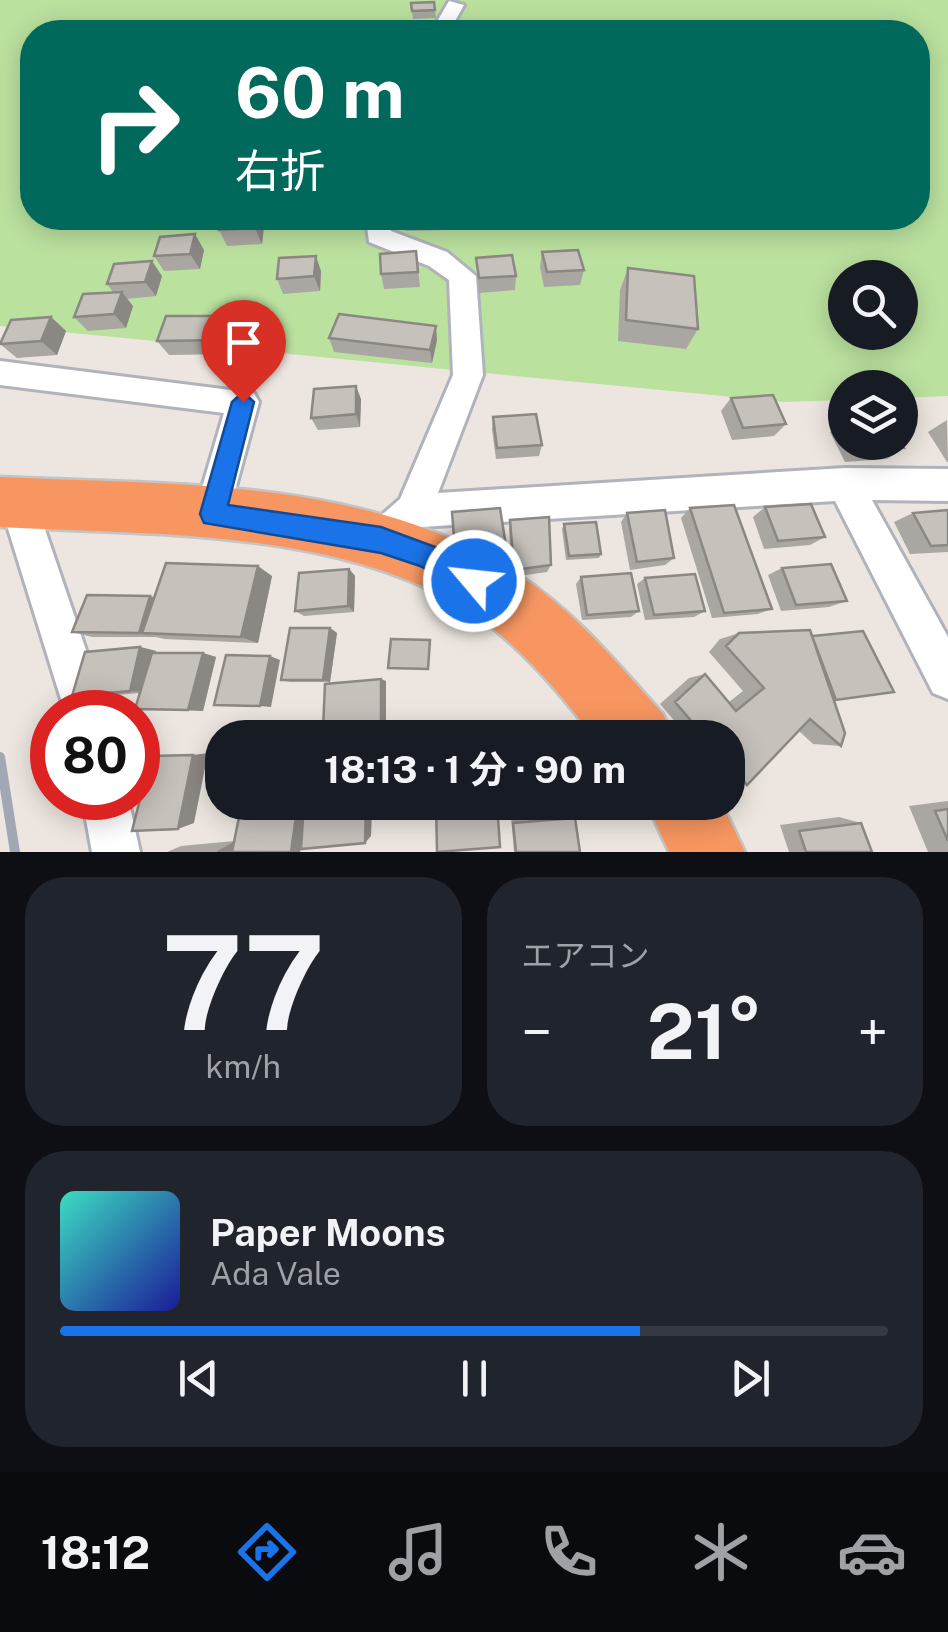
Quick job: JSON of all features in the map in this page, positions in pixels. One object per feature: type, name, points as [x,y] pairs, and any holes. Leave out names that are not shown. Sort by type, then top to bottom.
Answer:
[{"type":"highway","points":[[9,503],[397,526],[440,562],[495,594],[554,641],[623,720]]},
{"type":"highway","points":[[691,820],[708,852]]},
{"type":"street","points":[[447,20],[455,5]]},
{"type":"street","points":[[378,230],[378,236],[438,258],[462,276],[468,375],[397,526]]},
{"type":"street","points":[[0,372],[243,402],[212,514]]},
{"type":"street","points":[[397,526],[845,484],[948,485]]},
{"type":"street","points":[[845,484],[948,678]]},
{"type":"street","points":[[9,503],[78,690]]},
{"type":"street","points":[[109,820],[116,852]]},
{"type":"green space","points":[[0,0],[948,0],[948,396],[918,397],[918,370],[828,370],[828,401],[784,402],[0,326]]},
{"type":"building","points":[[434,2],[435,10],[412,11],[411,3]]},
{"type":"building","points":[[195,234],[190,254],[154,256],[160,237]]},
{"type":"building","points":[[578,250],[584,270],[547,272],[542,252]]},
{"type":"building","points":[[416,251],[418,272],[381,274],[380,254]]},
{"type":"building","points":[[512,255],[516,276],[479,278],[476,258]]},
{"type":"building","points":[[316,256],[314,276],[277,279],[279,258]]},
{"type":"building","points":[[152,261],[145,282],[107,284],[114,264]]},
{"type":"building","points":[[628,268],[694,276],[698,329],[626,320]]},
{"type":"building","points":[[122,292],[114,314],[74,317],[83,294]]},
{"type":"building","points":[[339,314],[436,326],[430,350],[329,338]]},
{"type":"building","points":[[166,316],[230,316],[223,340],[157,341]]},
{"type":"building","points":[[51,317],[41,341],[0,344],[11,320]]},
{"type":"building","points":[[356,386],[356,414],[311,418],[314,389]]},
{"type":"building","points":[[773,395],[786,424],[743,428],[731,398]]},
{"type":"building","points":[[536,414],[542,445],[497,448],[493,417]]},
{"type":"building","points":[[811,504],[825,537],[778,541],[765,507]]},
{"type":"building","points":[[734,505],[772,609],[724,613],[690,508]]},
{"type":"building","points":[[500,508],[506,546],[455,550],[452,512]]},
{"type":"building","points":[[665,510],[674,558],[637,562],[627,513]]},
{"type":"building","points":[[948,510],[948,545],[931,546],[913,513]]},
{"type":"building","points":[[549,517],[551,565],[514,570],[510,520]]},
{"type":"building","points":[[596,522],[601,554],[569,556],[564,524]]},
{"type":"building","points":[[166,563],[258,566],[241,637],[142,633]]},
{"type":"building","points":[[831,564],[847,601],[796,605],[782,568]]},
{"type":"building","points":[[349,569],[348,606],[295,611],[299,573]]},
{"type":"building","points":[[631,573],[639,611],[587,615],[581,577]]},
{"type":"building","points":[[695,574],[705,611],[654,615],[645,578]]},
{"type":"building","points":[[87,595],[150,596],[139,633],[72,632]]},
{"type":"building","points":[[290,628],[330,628],[323,680],[281,680]]},
{"type":"building","points":[[810,630],[845,733],[841,746],[810,719],[747,785],[745,720],[690,720],[675,702],[705,674],[736,711],[764,688],[726,646],[739,633]]},
{"type":"building","points":[[863,631],[894,692],[836,700],[812,636]]},
{"type":"building","points":[[391,639],[430,640],[428,669],[388,668]]},
{"type":"building","points":[[140,647],[130,690],[74,690],[85,652]]},
{"type":"building","points":[[152,653],[203,653],[188,710],[160,709],[160,690],[141,690]]},
{"type":"building","points":[[226,655],[270,656],[260,706],[214,705]]},
{"type":"building","points":[[381,679],[381,720],[323,720],[325,684]]},
{"type":"building","points":[[193,755],[178,829],[132,831],[135,820],[160,820],[160,756]]},
{"type":"building","points":[[948,809],[948,841],[935,811]]},
{"type":"building","points":[[238,820],[295,820],[291,852],[232,852]]},
{"type":"building","points":[[303,820],[366,820],[365,843],[301,849]]},
{"type":"building","points":[[436,820],[498,820],[500,847],[437,852]]},
{"type":"building","points":[[575,820],[580,852],[516,852],[513,823]]},
{"type":"building","points":[[861,823],[872,852],[806,852],[799,831]]},
{"type":"railway","points":[[0,757],[15,852]]},
{"type":"route","points":[[243,402],[212,514],[381,540],[426,556],[474,581]]}]
